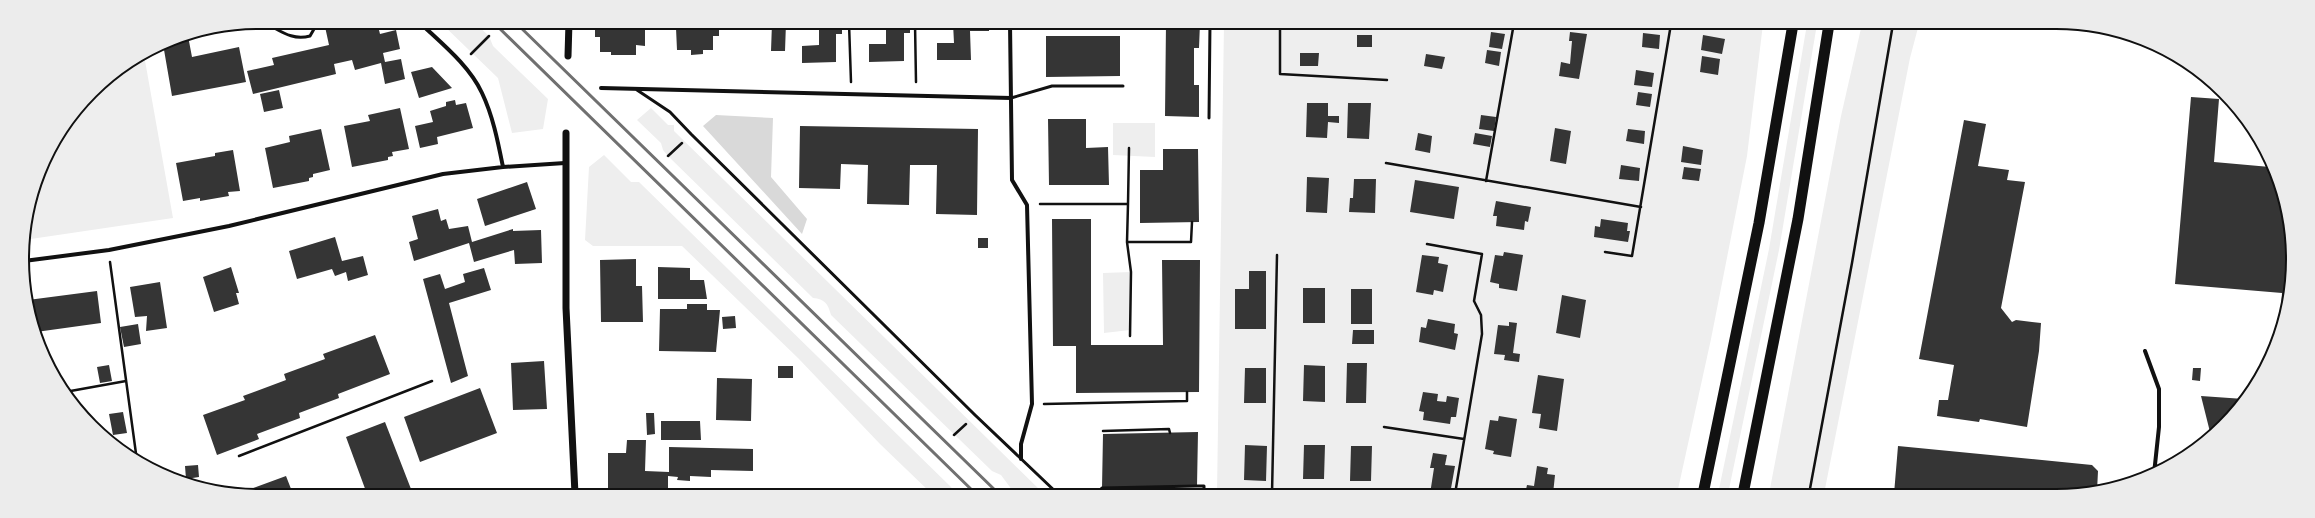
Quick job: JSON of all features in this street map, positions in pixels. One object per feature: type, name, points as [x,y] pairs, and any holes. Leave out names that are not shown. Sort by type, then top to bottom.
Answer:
[{"type":"highway","points":[[1704,489],[1759,223],[1792,29]]},
{"type":"highway","points":[[1744,489],[1798,219],[1828,29]]},
{"type":"highway","points":[[1826,49],[1834,29]]},
{"type":"street","points":[[426,29],[462,64],[482,92],[490,113],[503,167]]},
{"type":"street","points":[[568,56],[569,29]]},
{"type":"street","points":[[1010,29],[1012,180],[1028,204],[1032,404],[1021,444],[1020,459]]},
{"type":"street","points":[[601,88],[1011,98]]},
{"type":"street","points":[[566,133],[566,308],[575,489]]},
{"type":"street","points":[[29,261],[109,250],[229,226],[443,174],[503,167],[565,163]]},
{"type":"street","points":[[2145,351],[2159,389],[2159,427],[2155,466]]},
{"type":"lane","points":[[276,29],[290,37],[301,39],[310,36],[314,29]]},
{"type":"lane","points":[[1209,118],[1210,29]]},
{"type":"lane","points":[[1011,98],[1052,86],[1123,86]]},
{"type":"lane","points":[[637,90],[670,112],[1020,459],[1053,489]]},
{"type":"lane","points":[[1101,489],[1176,486],[1204,486],[1204,489]]},
{"type":"path","points":[[849,29],[851,94]]},
{"type":"path","points":[[914,29],[916,96]]},
{"type":"path","points":[[1280,29],[1280,74],[1387,80]]},
{"type":"path","points":[[1486,181],[1513,29]]},
{"type":"path","points":[[1605,252],[1632,256],[1642,207],[1670,29]]},
{"type":"path","points":[[1810,489],[1852,263],[1892,29]]},
{"type":"path","points":[[469,57],[489,36]]},
{"type":"path","points":[[668,156],[691,134]]},
{"type":"path","points":[[1129,148],[1127,242],[1131,272],[1130,336]]},
{"type":"path","points":[[1386,163],[1642,207]]},
{"type":"path","points":[[1028,204],[1128,204]]},
{"type":"path","points":[[1127,242],[1191,242],[1192,222]]},
{"type":"path","points":[[1427,244],[1482,254],[1474,301],[1481,315],[1482,334],[1456,489]]},
{"type":"path","points":[[109,250],[136,453]]},
{"type":"path","points":[[1272,489],[1277,255]]},
{"type":"path","points":[[71,391],[126,381]]},
{"type":"path","points":[[239,456],[432,382]]},
{"type":"path","points":[[1032,404],[1187,401],[1187,392]]},
{"type":"path","points":[[954,435],[970,420]]},
{"type":"path","points":[[1384,427],[1464,439]]},
{"type":"path","points":[[1104,431],[1169,429],[1170,433]]},
{"type":"shaded area","points":[[447,29],[482,29],[489,36],[493,46],[548,99],[543,129],[512,133],[498,78]]},
{"type":"shaded area","points":[[1224,29],[1762,29],[1747,156],[1711,339],[1678,489],[1217,489]]},
{"type":"shaded area","points":[[1806,29],[1816,29],[1779,250],[1729,489],[1719,489],[1769,249]]},
{"type":"shaded area","points":[[1861,29],[1918,29],[1910,58],[1825,489],[1770,489],[1841,116]]},
{"type":"shaded area","points":[[145,60],[173,218],[30,239],[33,214],[41,185],[53,157],[68,131],[96,96],[131,68]]},
{"type":"shaded area","points":[[651,108],[668,125],[674,125],[674,131],[1039,489],[1011,489],[1001,475],[992,471],[831,315],[829,308],[823,301],[813,298],[668,156],[663,150],[661,143],[637,120]]},
{"type":"shaded area","points":[[716,115],[773,118],[771,177],[807,219],[802,234],[703,126]]},
{"type":"shaded area","points":[[1113,123],[1155,123],[1155,157],[1113,155]]},
{"type":"shaded area","points":[[604,155],[631,182],[639,182],[952,489],[927,489],[880,444],[798,358],[682,246],[593,246],[585,240],[589,167]]},
{"type":"shaded area","points":[[1131,272],[1130,330],[1104,333],[1103,273]]},
{"type":"building","points":[[326,29],[379,29],[380,34],[396,30],[400,49],[383,53],[385,62],[401,59],[405,79],[385,84],[381,63],[355,70],[352,60],[334,64],[336,74],[253,94],[247,71],[274,65],[272,58],[329,45]]},
{"type":"building","points":[[595,29],[645,29],[645,46],[636,45],[636,55],[611,55],[611,52],[600,52],[600,37],[595,37]]},
{"type":"building","points":[[676,29],[719,29],[719,36],[713,36],[713,50],[703,50],[703,54],[691,55],[691,50],[677,50]]},
{"type":"building","points":[[772,29],[786,29],[785,51],[771,51]]},
{"type":"building","points":[[819,29],[842,29],[842,34],[836,34],[836,62],[802,63],[802,46],[819,45]]},
{"type":"building","points":[[886,29],[910,29],[910,33],[904,33],[904,61],[869,62],[869,44],[886,44]]},
{"type":"building","points":[[953,29],[989,29],[989,31],[970,31],[971,60],[937,60],[937,43],[954,43]]},
{"type":"building","points":[[1166,29],[1200,29],[1199,48],[1194,48],[1194,85],[1199,85],[1199,117],[1165,116]]},
{"type":"building","points":[[1491,32],[1505,34],[1502,49],[1489,47]]},
{"type":"building","points":[[1570,32],[1587,34],[1579,79],[1559,76],[1561,62],[1570,64],[1572,41],[1569,41]]},
{"type":"building","points":[[1643,33],[1660,35],[1659,49],[1642,47]]},
{"type":"building","points":[[1357,35],[1372,35],[1372,47],[1357,47]]},
{"type":"building","points":[[1703,35],[1725,39],[1722,54],[1701,50]]},
{"type":"building","points":[[1046,36],[1120,36],[1120,76],[1046,77]]},
{"type":"building","points":[[189,40],[192,57],[239,47],[246,82],[172,96],[164,50]]},
{"type":"building","points":[[1487,50],[1501,52],[1499,66],[1485,63]]},
{"type":"building","points":[[1300,53],[1319,53],[1318,66],[1300,66]]},
{"type":"building","points":[[1426,54],[1445,57],[1442,69],[1424,66]]},
{"type":"building","points":[[1702,56],[1720,59],[1718,75],[1700,72]]},
{"type":"building","points":[[432,67],[452,88],[419,98],[411,72]]},
{"type":"building","points":[[1636,70],[1654,73],[1652,87],[1634,85]]},
{"type":"building","points":[[279,90],[283,108],[264,112],[260,94]]},
{"type":"building","points":[[1638,92],[1652,94],[1650,107],[1636,105]]},
{"type":"building","points":[[2191,97],[2219,99],[2214,162],[2266,167],[2274,185],[2282,214],[2286,244],[2286,274],[2282,304],[2281,307],[2282,293],[2175,284]]},
{"type":"building","points":[[455,100],[456,105],[466,103],[473,128],[437,137],[438,144],[420,148],[415,126],[433,122],[430,111],[446,106],[446,102]]},
{"type":"building","points":[[1307,103],[1328,103],[1328,116],[1339,116],[1339,123],[1328,122],[1327,138],[1306,137]]},
{"type":"building","points":[[1348,103],[1371,103],[1369,139],[1347,138]]},
{"type":"building","points":[[400,108],[409,149],[392,152],[393,156],[388,157],[388,160],[352,167],[344,126],[370,121],[368,115]]},
{"type":"building","points":[[1481,115],[1496,117],[1494,131],[1479,129]]},
{"type":"building","points":[[1048,119],[1086,119],[1086,148],[1108,147],[1109,185],[1049,185]]},
{"type":"building","points":[[1964,120],[1986,124],[1978,166],[2009,170],[2007,180],[2025,182],[2001,308],[2012,322],[2016,320],[2041,323],[2039,351],[2027,427],[1980,419],[1979,422],[1937,416],[1939,400],[1948,400],[1954,365],[1919,359]]},
{"type":"building","points":[[800,126],[978,129],[977,215],[936,214],[937,165],[910,165],[909,205],[867,204],[868,165],[841,164],[840,189],[799,188]]},
{"type":"building","points":[[1555,128],[1571,131],[1566,164],[1550,161]]},
{"type":"building","points":[[321,129],[330,170],[313,174],[313,177],[309,178],[309,181],[273,188],[265,148],[290,142],[289,136]]},
{"type":"building","points":[[1628,129],[1645,131],[1644,144],[1626,141]]},
{"type":"building","points":[[1418,133],[1432,136],[1430,153],[1415,150]]},
{"type":"building","points":[[1475,133],[1492,136],[1490,147],[1473,144]]},
{"type":"building","points":[[1683,146],[1703,150],[1701,165],[1681,162]]},
{"type":"building","points":[[1163,149],[1198,149],[1199,222],[1140,223],[1140,170],[1163,170]]},
{"type":"building","points":[[233,150],[240,191],[228,192],[229,196],[200,201],[200,198],[183,201],[176,163],[215,156],[215,153]]},
{"type":"building","points":[[1621,165],[1640,168],[1639,181],[1619,179]]},
{"type":"building","points":[[1684,167],[1701,169],[1699,181],[1682,179]]},
{"type":"building","points":[[1307,177],[1329,178],[1327,213],[1306,212]]},
{"type":"building","points":[[1354,179],[1376,179],[1375,213],[1349,212],[1350,198],[1353,198]]},
{"type":"building","points":[[1415,180],[1459,187],[1454,219],[1410,212]]},
{"type":"building","points":[[527,182],[536,209],[485,226],[477,199]]},
{"type":"building","points":[[1496,201],[1531,207],[1528,222],[1525,221],[1524,230],[1496,226],[1497,216],[1493,216]]},
{"type":"building","points":[[438,209],[441,221],[446,219],[449,229],[468,226],[472,242],[513,229],[513,231],[541,230],[542,263],[515,264],[514,250],[474,262],[469,243],[414,261],[409,242],[418,239],[412,216]]},
{"type":"building","points":[[1052,219],[1091,219],[1091,345],[1163,345],[1162,260],[1200,260],[1199,392],[1076,393],[1076,346],[1053,346]]},
{"type":"building","points":[[1601,219],[1628,223],[1627,231],[1630,231],[1628,242],[1594,237],[1595,226],[1600,227]]},
{"type":"building","points":[[335,237],[342,261],[363,256],[368,275],[348,281],[346,272],[335,276],[332,269],[297,279],[289,251]]},
{"type":"building","points":[[978,238],[988,238],[988,248],[978,248]]},
{"type":"building","points":[[1504,252],[1523,255],[1517,291],[1499,288],[1499,284],[1490,282],[1495,255],[1503,256]]},
{"type":"building","points":[[1422,255],[1439,257],[1438,263],[1448,265],[1443,292],[1434,290],[1433,295],[1416,292]]},
{"type":"building","points":[[636,259],[636,286],[642,286],[643,322],[601,322],[600,260]]},
{"type":"building","points":[[231,267],[239,293],[236,293],[239,304],[214,312],[203,277]]},
{"type":"building","points":[[658,267],[690,268],[690,280],[704,280],[707,299],[658,299]]},
{"type":"building","points":[[484,268],[491,290],[449,303],[468,376],[451,383],[423,279],[440,274],[445,289],[465,282],[463,274]]},
{"type":"building","points":[[1249,271],[1266,271],[1266,329],[1235,329],[1235,289],[1249,289]]},
{"type":"building","points":[[160,282],[167,328],[146,331],[147,316],[135,317],[130,287]]},
{"type":"building","points":[[1303,288],[1325,288],[1325,323],[1303,323]]},
{"type":"building","points":[[1351,289],[1372,289],[1372,324],[1351,324]]},
{"type":"building","points":[[97,291],[101,323],[41,331],[32,299]]},
{"type":"building","points":[[1562,295],[1586,300],[1580,338],[1556,333]]},
{"type":"building","points":[[687,304],[707,304],[707,310],[720,310],[716,352],[659,351],[660,309],[687,309]]},
{"type":"building","points":[[735,316],[736,328],[723,329],[722,317]]},
{"type":"building","points":[[1428,319],[1455,324],[1454,333],[1458,334],[1455,350],[1419,342],[1421,327],[1426,328]]},
{"type":"building","points":[[1509,322],[1517,323],[1513,353],[1520,354],[1519,362],[1504,360],[1505,355],[1494,354],[1498,325],[1509,326]]},
{"type":"building","points":[[138,324],[141,344],[124,347],[120,327]]},
{"type":"building","points":[[1353,330],[1374,330],[1374,344],[1352,344]]},
{"type":"building","points":[[375,335],[390,374],[338,394],[339,398],[299,413],[300,418],[257,434],[259,439],[217,455],[203,415],[245,400],[243,396],[286,380],[284,374],[325,359],[323,354]]},
{"type":"building","points":[[544,361],[547,409],[513,410],[511,363]]},
{"type":"building","points":[[1347,363],[1367,363],[1366,403],[1346,403]]},
{"type":"building","points":[[109,365],[112,381],[100,383],[97,367]]},
{"type":"building","points":[[1304,365],[1325,366],[1325,402],[1303,401]]},
{"type":"building","points":[[778,366],[793,366],[793,378],[778,378]]},
{"type":"building","points":[[1245,368],[1266,368],[1266,403],[1244,403]]},
{"type":"building","points":[[2193,368],[2201,368],[2200,381],[2192,380]]},
{"type":"building","points":[[1538,375],[1564,379],[1557,431],[1539,428],[1541,414],[1532,413]]},
{"type":"building","points":[[717,378],[752,379],[751,421],[716,420]]},
{"type":"building","points":[[480,388],[497,433],[420,462],[404,417]]},
{"type":"building","points":[[1423,392],[1438,394],[1437,401],[1446,402],[1447,396],[1459,398],[1456,417],[1451,417],[1450,424],[1423,420],[1424,412],[1419,411]]},
{"type":"building","points":[[2201,396],[2238,399],[2229,411],[2210,431]]},
{"type":"building","points":[[123,412],[127,433],[113,435],[109,414]]},
{"type":"building","points":[[646,413],[654,413],[655,434],[647,435]]},
{"type":"building","points":[[1499,416],[1517,419],[1511,457],[1493,454],[1494,451],[1485,449],[1490,420],[1498,421]]},
{"type":"building","points":[[661,421],[700,421],[701,440],[661,440]]},
{"type":"building","points":[[385,422],[411,489],[365,489],[346,437]]},
{"type":"building","points":[[1198,432],[1197,486],[1102,488],[1103,434]]},
{"type":"building","points":[[627,440],[646,440],[645,471],[669,472],[669,447],[753,449],[753,471],[711,470],[711,477],[690,476],[690,481],[677,480],[678,477],[668,476],[668,489],[608,489],[608,453],[626,453]]},
{"type":"building","points":[[1245,445],[1267,446],[1266,481],[1244,480]]},
{"type":"building","points":[[1304,445],[1325,445],[1324,479],[1303,479]]},
{"type":"building","points":[[1351,446],[1372,446],[1371,481],[1350,481]]},
{"type":"building","points":[[1898,446],[2092,465],[2098,471],[2097,485],[2071,489],[1894,489]]},
{"type":"building","points":[[1433,453],[1447,455],[1445,465],[1455,466],[1451,489],[1431,489],[1434,468],[1430,468]]},
{"type":"building","points":[[198,465],[199,477],[190,478],[186,477],[185,466]]},
{"type":"building","points":[[1537,466],[1548,468],[1547,474],[1555,475],[1554,489],[1526,489],[1527,485],[1534,486]]},
{"type":"building","points":[[286,476],[291,489],[259,489],[251,489]]},
{"type":"railway","points":[[500,29],[971,489]]},
{"type":"railway","points":[[522,29],[994,489]]}]
